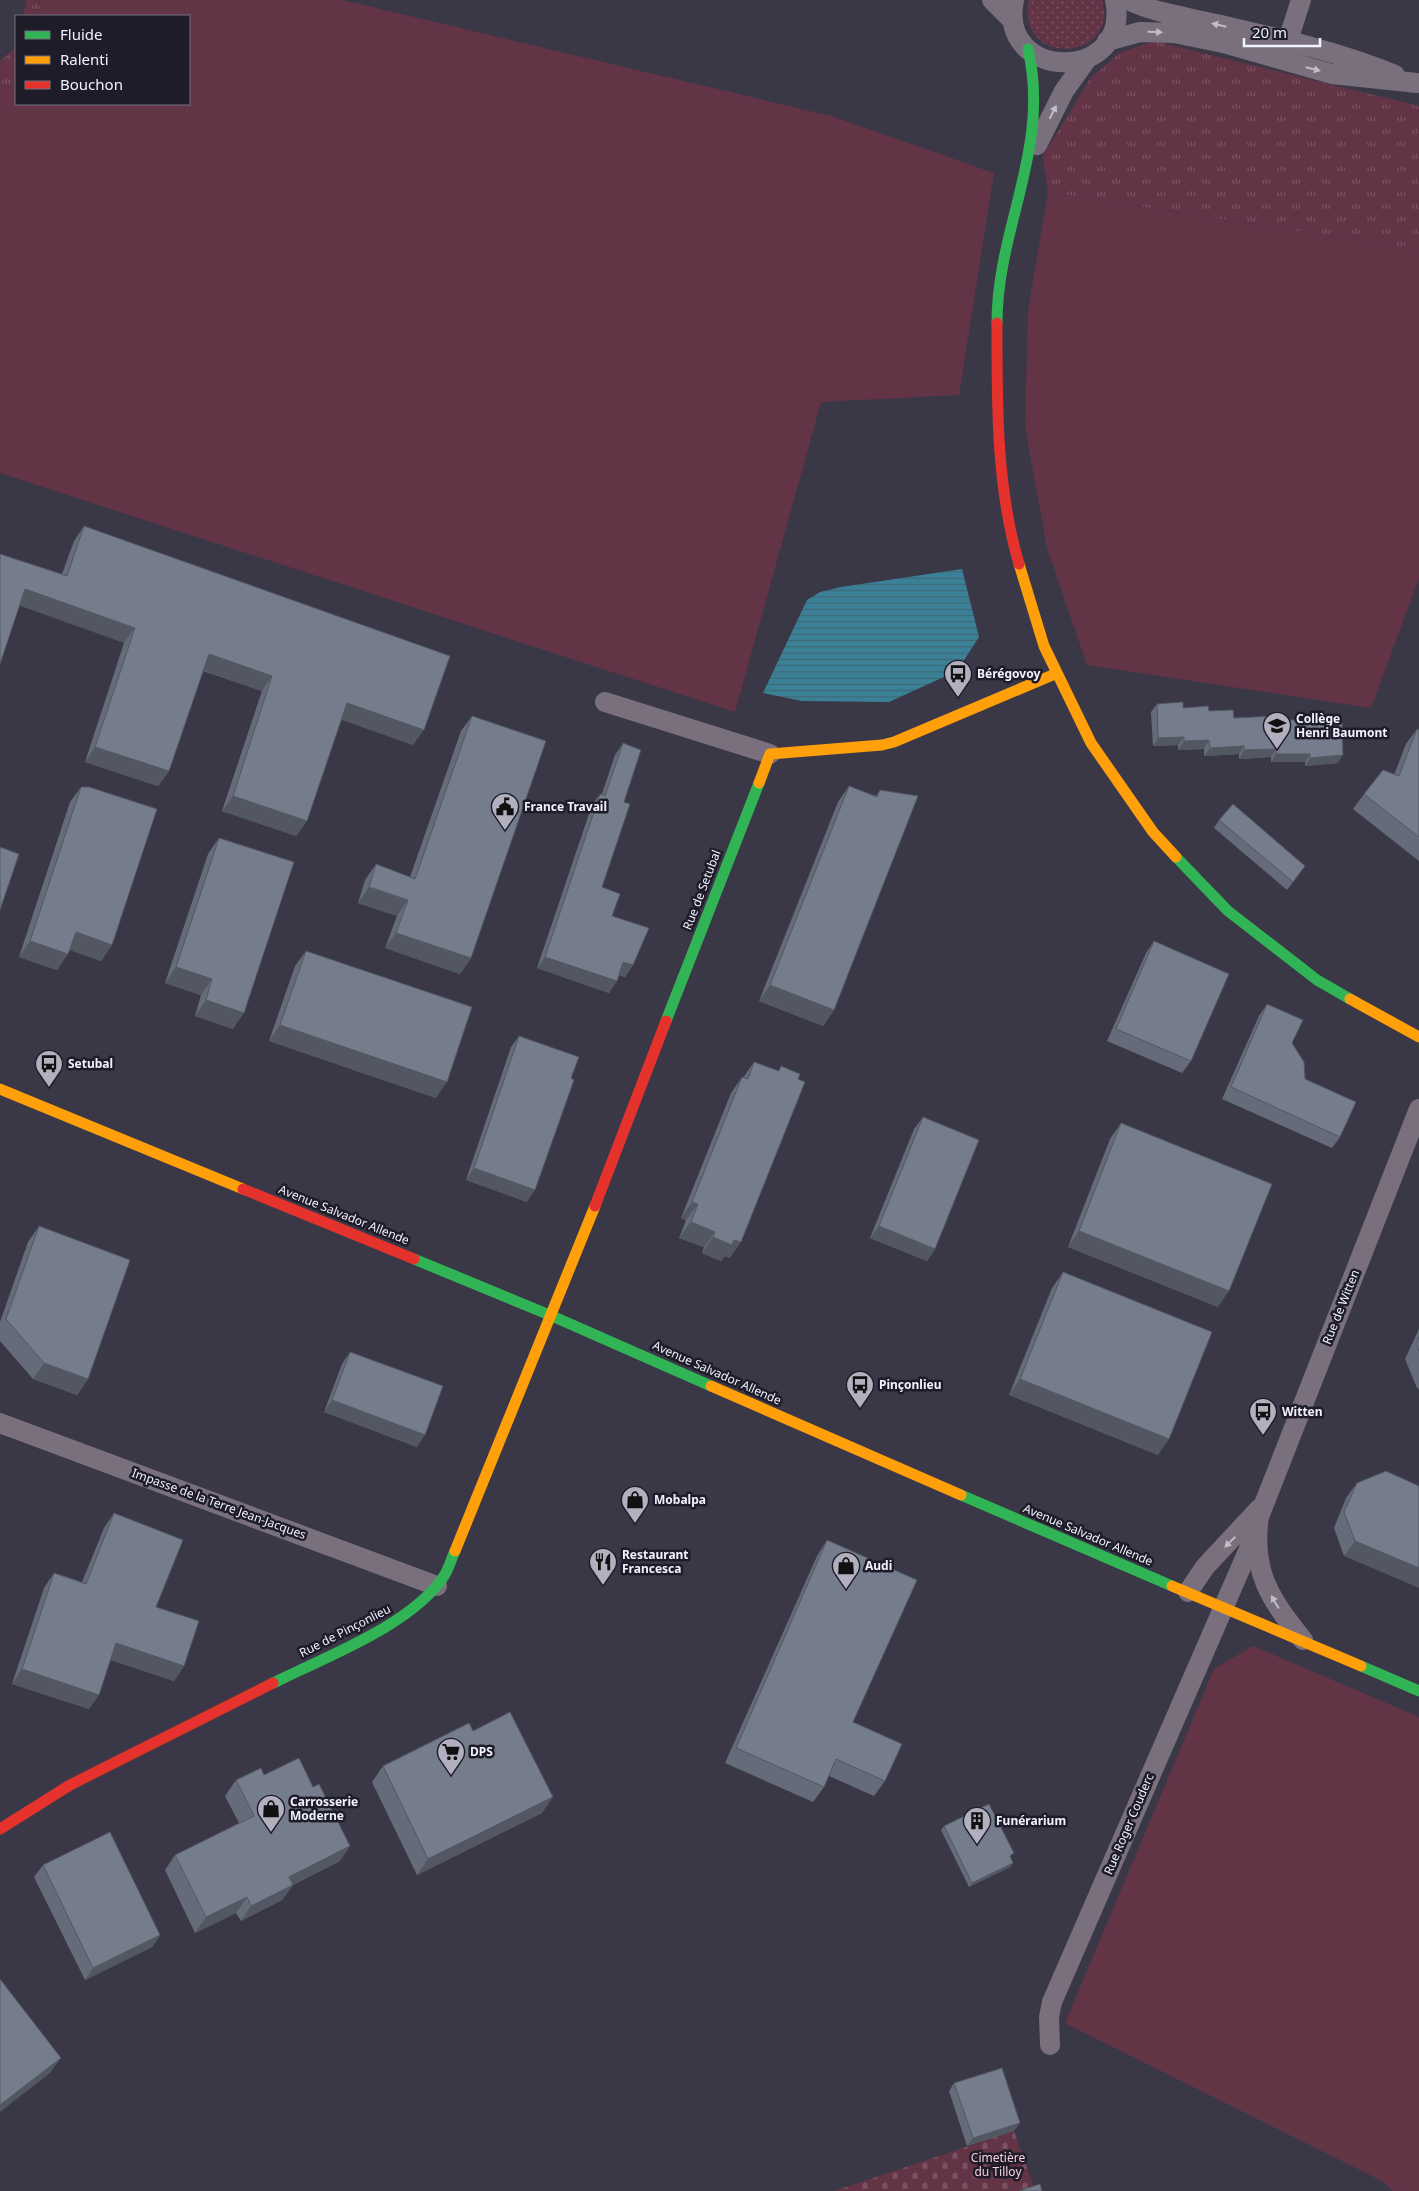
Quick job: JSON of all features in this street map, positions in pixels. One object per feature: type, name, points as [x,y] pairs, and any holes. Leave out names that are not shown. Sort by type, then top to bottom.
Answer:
[{"type":"street","points":[[992,0],[1013,21]]},
{"type":"street","points":[[1014,0],[1013,21],[1018,36],[1028,49],[1041,58],[1056,63],[1072,63],[1087,59]]},
{"type":"street","points":[[1026,172],[1064,91],[1087,59],[1107,41],[1116,20],[1115,0]]},
{"type":"street","points":[[1128,0],[1284,51]]},
{"type":"street","points":[[1284,51],[1301,0]]},
{"type":"street","points":[[1107,41],[1140,32],[1174,33],[1222,43],[1361,62],[1418,84]]},
{"type":"street","points":[[1028,49],[1035,76],[1036,112],[1026,172],[1006,254],[998,304],[994,374],[995,432],[1000,482],[1013,550],[1034,618],[1055,674],[1076,718],[1110,774],[1152,832],[1185,870],[1242,924],[1301,971],[1359,1007],[1419,1037]]},
{"type":"street","points":[[605,702],[770,754],[882,745],[906,738],[1055,674]]},
{"type":"street","name":"Rue de Setubal","points":[[552,1316],[770,754]]},
{"type":"street","name":"Avenue Salvador Allende","points":[[0,1089],[552,1316],[1045,1532],[1419,1691]]},
{"type":"street","name":"Rue de Witten","points":[[1304,1641],[1281,1612],[1265,1583],[1257,1556],[1258,1528],[1262,1506],[1419,1109]]},
{"type":"street","name":"Rue de Pinçonlieu","points":[[0,1829],[70,1784],[381,1629],[412,1610],[437,1586],[445,1575],[552,1316]]},
{"type":"street","name":"Impasse de la Terre Jean-Jacques","points":[[0,1422],[437,1586]]},
{"type":"street","name":"Rue de Witten","points":[[1188,1592],[1205,1567],[1262,1506]]},
{"type":"street","name":"Rue de Witten","points":[[1222,1606],[1258,1528]]},
{"type":"street","name":"Rue Roger Couderc","points":[[1050,2045],[1048,2017],[1052,2002],[1222,1606]]},
{"type":"green space","points":[[27,0],[39,0],[41,15],[23,15]]},
{"type":"green space","points":[[39,0],[342,0],[831,116],[994,173],[959,395],[821,402],[735,712],[0,473],[0,95],[15,83],[15,105],[190,105],[190,15],[41,15]]},
{"type":"green space","points":[[1029,0],[1102,0],[1103,20],[1096,35],[1083,45],[1067,49],[1051,46],[1037,38],[1029,22]]},
{"type":"green space","points":[[1154,41],[1419,106],[1419,250],[1048,192],[1043,156],[1089,80],[1119,53]]},
{"type":"green space","points":[[15,45],[15,83],[0,95],[0,61],[14,49]]},
{"type":"green space","points":[[1048,192],[1419,250],[1419,578],[1371,708],[1087,665],[1047,548],[1025,427],[1028,310]]},
{"type":"green space","points":[[1253,1646],[1419,1717],[1419,2191],[1393,2191],[1382,2181],[1065,2023],[1214,1669]]},
{"type":"green space","name":"Cimetière du Tilloy","points":[[1014,2131],[1035,2191],[834,2191]]},
{"type":"water","points":[[962,569],[979,637],[957,671],[889,702],[802,701],[763,693],[807,600],[820,592],[841,587]]},
{"type":"building","points":[[84,526],[450,656],[424,730],[347,703],[307,821],[233,796],[272,676],[209,654],[169,771],[95,747],[135,628],[25,589],[0,664],[0,554],[67,576]]},
{"type":"building","points":[[1183,702],[1183,708],[1208,706],[1209,711],[1233,710],[1234,718],[1276,716],[1276,721],[1309,719],[1309,724],[1342,723],[1343,755],[1310,758],[1310,754],[1276,754],[1276,749],[1244,750],[1244,746],[1210,748],[1209,740],[1184,741],[1184,737],[1158,738],[1157,704]]},
{"type":"building","points":[[472,716],[546,741],[471,958],[396,933],[408,900],[369,887],[376,864],[415,879]]},
{"type":"building","points":[[1417,729],[1419,730],[1419,837],[1364,794],[1383,770],[1399,776]]},
{"type":"building","points":[[623,743],[641,750],[624,802],[630,804],[602,887],[620,894],[612,916],[649,928],[633,965],[623,962],[617,981],[545,957],[600,794],[605,796]]},
{"type":"building","points":[[849,786],[877,797],[880,790],[918,796],[834,1010],[770,985]]},
{"type":"building","points":[[81,787],[89,787],[157,809],[112,945],[76,932],[68,954],[30,941]]},
{"type":"building","points":[[1233,804],[1305,866],[1293,882],[1219,820]]},
{"type":"building","points":[[219,838],[294,862],[244,1013],[206,1000],[212,979],[176,967]]},
{"type":"building","points":[[0,847],[19,854],[0,910]]},
{"type":"building","points":[[1154,941],[1229,974],[1191,1061],[1116,1029]]},
{"type":"building","points":[[306,951],[472,1007],[447,1082],[280,1025]]},
{"type":"building","points":[[1267,1004],[1303,1020],[1292,1043],[1304,1062],[1305,1079],[1356,1102],[1340,1137],[1231,1087]]},
{"type":"building","points":[[519,1036],[579,1057],[571,1078],[574,1080],[535,1190],[474,1168]]},
{"type":"building","points":[[754,1062],[779,1071],[781,1066],[800,1074],[798,1079],[805,1082],[741,1242],[734,1240],[732,1245],[713,1237],[715,1232],[691,1222],[698,1204],[692,1202],[742,1077],[748,1079]]},
{"type":"building","points":[[923,1117],[979,1140],[935,1249],[879,1226]]},
{"type":"building","points":[[1121,1123],[1272,1184],[1229,1291],[1079,1231]]},
{"type":"building","points":[[39,1226],[130,1260],[88,1379],[44,1363],[6,1319]]},
{"type":"building","points":[[1063,1272],[1212,1332],[1169,1439],[1020,1379]]},
{"type":"building","points":[[1419,1337],[1419,1351],[1416,1344]]},
{"type":"building","points":[[350,1352],[443,1386],[425,1435],[332,1400]]},
{"type":"building","points":[[1386,1471],[1419,1486],[1419,1568],[1355,1541],[1344,1512],[1357,1483]]},
{"type":"building","points":[[114,1513],[183,1540],[156,1607],[199,1621],[184,1666],[116,1643],[99,1695],[22,1669],[54,1573],[86,1584]]},
{"type":"building","points":[[827,1540],[917,1580],[853,1722],[902,1744],[885,1781],[836,1759],[824,1787],[736,1748]]},
{"type":"building","points":[[510,1712],[553,1797],[428,1859],[383,1766],[469,1723],[473,1731]]},
{"type":"building","points":[[299,1758],[313,1787],[319,1784],[350,1846],[289,1877],[293,1885],[251,1906],[247,1897],[206,1917],[175,1855],[254,1816],[236,1780],[261,1768],[264,1775]]},
{"type":"building","name":"Funérarium","points":[[989,1804],[1014,1853],[1010,1856],[1013,1863],[972,1883],[944,1826]]},
{"type":"building","points":[[110,1832],[160,1935],[93,1968],[43,1865]]},
{"type":"building","points":[[0,1979],[61,2058],[0,2105]]},
{"type":"building","points":[[1002,2068],[1020,2123],[973,2138],[954,2083]]},
{"type":"building","points":[[1040,2184],[1042,2191],[1019,2191]]},
{"type":"traffic: fast","points":[[997,323],[999,288],[1005,254],[1028,154],[1033,120],[1033,85],[1028,49]]},
{"type":"traffic: fast","points":[[666,1021],[759,783]]},
{"type":"traffic: fast","points":[[1176,857],[1228,911],[1317,980],[1350,999]]},
{"type":"traffic: fast","points":[[414,1259],[552,1316],[711,1386]]},
{"type":"traffic: fast","points":[[961,1495],[1172,1586]]},
{"type":"traffic: fast","points":[[273,1683],[342,1651],[390,1625],[411,1610],[430,1594],[444,1576],[455,1551]]},
{"type":"traffic: fast","points":[[1361,1666],[1419,1691]]},
{"type":"traffic: slow","points":[[1019,564],[1044,646],[1091,743],[1153,832],[1176,857]]},
{"type":"traffic: slow","points":[[759,783],[770,754],[882,745],[894,742],[1055,674]]},
{"type":"traffic: slow","points":[[1350,999],[1419,1037]]},
{"type":"traffic: slow","points":[[0,1089],[243,1189]]},
{"type":"traffic: slow","points":[[455,1551],[595,1206]]},
{"type":"traffic: slow","points":[[711,1386],[961,1495]]},
{"type":"traffic: slow","points":[[1172,1586],[1361,1666]]},
{"type":"traffic: jam","points":[[997,323],[999,445],[1011,535],[1019,564]]},
{"type":"traffic: jam","points":[[595,1206],[666,1021]]},
{"type":"traffic: jam","points":[[243,1189],[414,1259]]},
{"type":"traffic: jam","points":[[0,1829],[70,1785],[273,1683]]},
{"type":"place","name":"Bérégovoy","points":[[958,698]]},
{"type":"place","name":"Collège Henri Baumont","points":[[1277,750]]},
{"type":"place","name":"France Travail","points":[[505,831]]},
{"type":"place","name":"Setubal","points":[[49,1088]]},
{"type":"place","name":"Pinçonlieu","points":[[860,1409]]},
{"type":"place","name":"Witten","points":[[1263,1436]]},
{"type":"place","name":"Mobalpa","points":[[635,1524]]},
{"type":"place","name":"Restaurant Francesca","points":[[603,1586]]},
{"type":"place","name":"Audi","points":[[846,1590]]},
{"type":"place","name":"DPS","points":[[451,1776]]},
{"type":"place","name":"Carrosserie Moderne","points":[[271,1833]]},
{"type":"place","name":"Funérarium","points":[[977,1845]]}]
